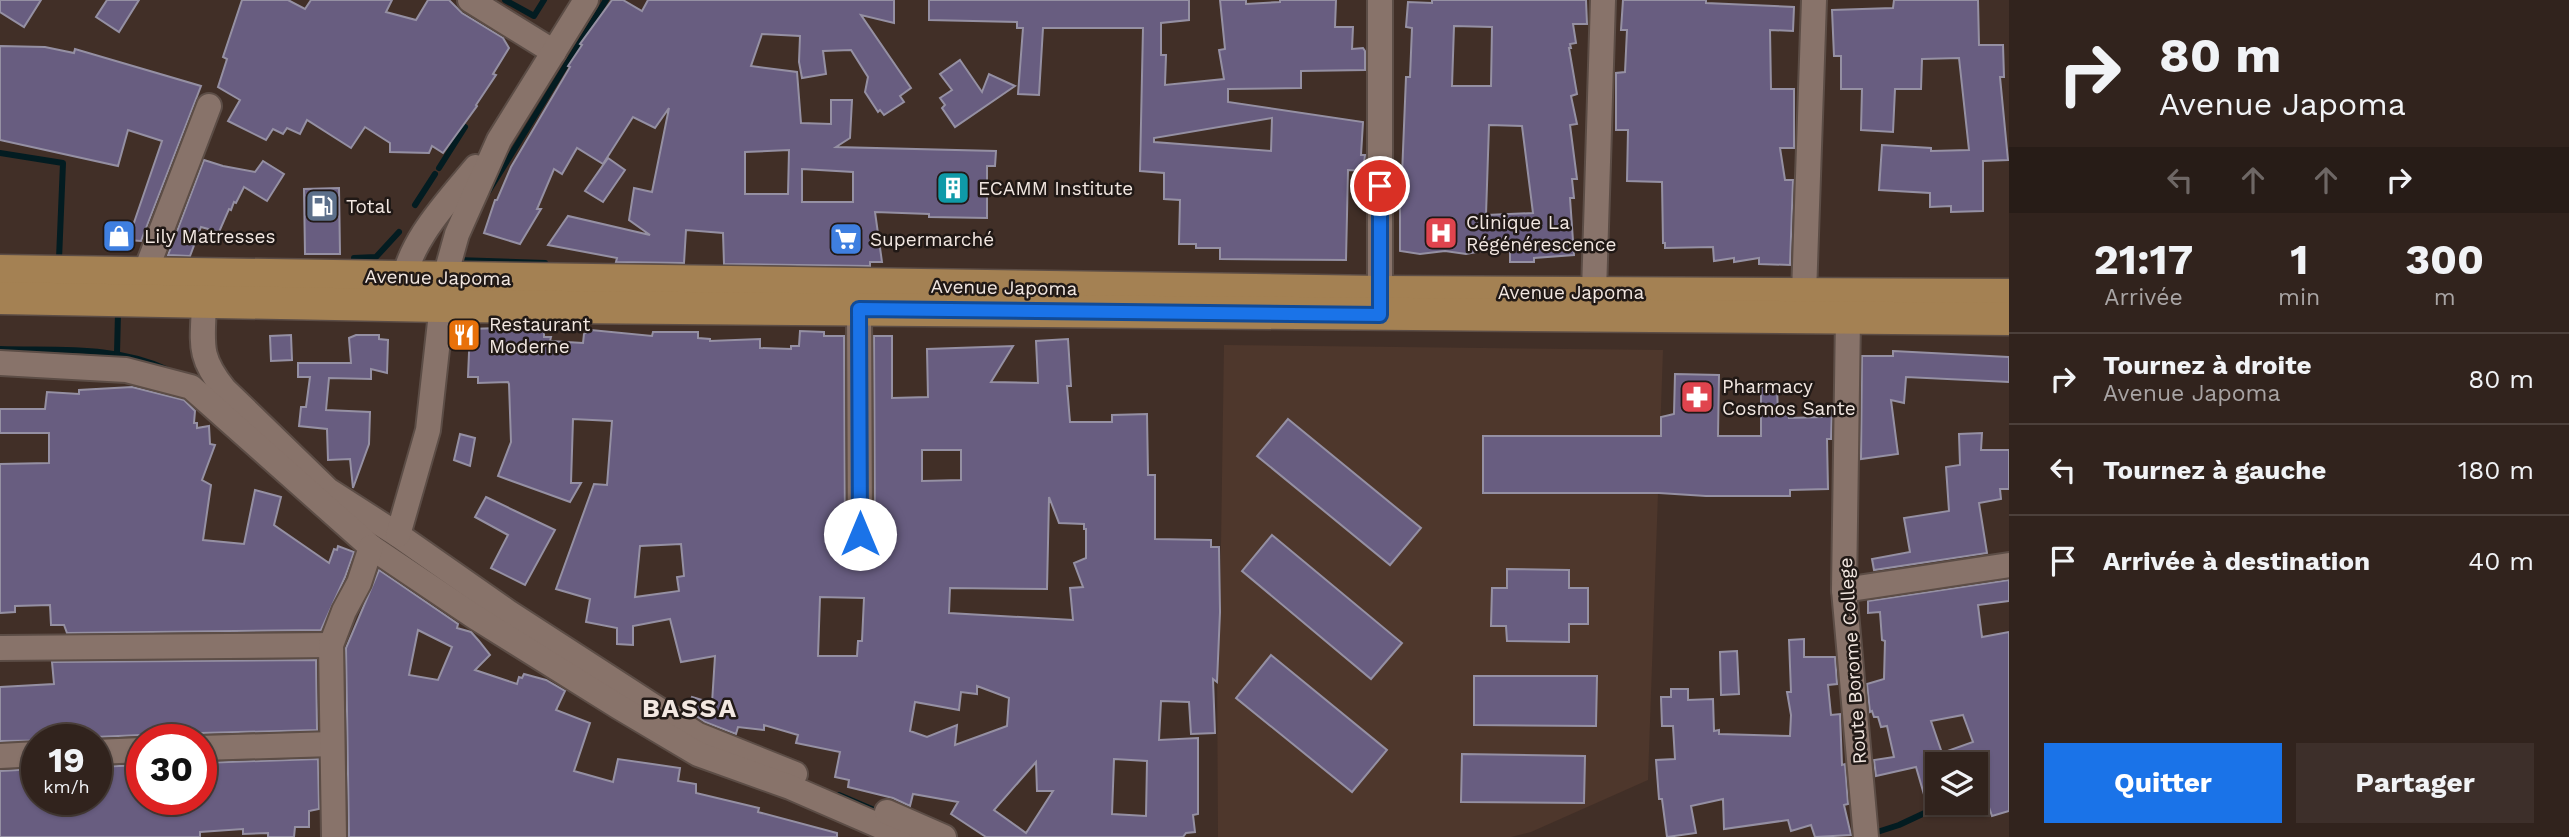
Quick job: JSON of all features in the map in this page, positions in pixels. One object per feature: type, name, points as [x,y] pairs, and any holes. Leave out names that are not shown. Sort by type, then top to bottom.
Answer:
[{"type":"main road","name":"Avenue Japoma","points":[[0,271],[145,273],[401,291]]},
{"type":"main road","name":"Avenue Japoma","points":[[443,291],[859,309],[1380,304],[1594,292],[2009,295]]},
{"type":"main road","name":"Avenue Japoma","points":[[0,298],[204,302],[443,291],[1380,304],[2009,319]]},
{"type":"street","points":[[470,0],[554,52]]},
{"type":"street","points":[[401,291],[431,222],[499,139],[586,0]]},
{"type":"street","points":[[1380,0],[1380,304]]},
{"type":"street","points":[[1594,292],[1602,0]]},
{"type":"street","points":[[1804,294],[1814,0]]},
{"type":"street","points":[[145,273],[209,106]]},
{"type":"street","points":[[398,535],[428,430],[443,291],[465,212],[499,139]]},
{"type":"street","points":[[204,302],[203,354],[210,371],[224,389],[328,490],[508,612],[698,735],[944,837]]},
{"type":"street","points":[[859,309],[860,534]]},
{"type":"street","name":"Route Borome College","points":[[1848,317],[1844,590],[1866,837]]},
{"type":"street","points":[[0,363],[125,370],[191,387],[371,547],[619,708],[698,754],[790,787],[905,837]]},
{"type":"street","points":[[334,837],[331,645],[344,611],[359,583],[371,547]]},
{"type":"street","points":[[1844,590],[2009,565]]},
{"type":"street","points":[[0,648],[331,645]]},
{"type":"street","points":[[217,748],[332,744]]},
{"type":"street","points":[[0,755],[21,754]]},
{"type":"shaded area","points":[[1224,345],[1663,350],[1648,780],[1531,832],[1511,837],[1218,837],[1217,658]]},
{"type":"building","points":[[0,0],[41,0],[24,27],[0,12]]},
{"type":"building","points":[[107,0],[139,0],[119,32],[96,17]]},
{"type":"building","points":[[242,0],[288,0],[305,9],[311,0],[392,0],[386,12],[416,20],[428,0],[449,0],[462,13],[503,38],[509,48],[477,106],[443,153],[432,146],[429,153],[390,152],[390,143],[365,127],[351,148],[307,120],[300,134],[287,128],[283,134],[273,129],[266,140],[228,121],[240,100],[218,87],[227,59],[223,57]]},
{"type":"building","points":[[612,0],[623,0],[642,11],[648,0],[894,0],[894,23],[861,15],[911,88],[900,96],[904,102],[884,115],[880,110],[878,112],[865,92],[868,77],[851,50],[823,51],[826,74],[802,78],[799,62],[800,36],[762,34],[751,66],[797,72],[801,123],[831,124],[831,100],[852,100],[850,138],[836,147],[996,151],[995,166],[987,166],[987,218],[929,217],[929,214],[875,212],[882,262],[870,262],[870,266],[724,264],[723,233],[686,230],[684,263],[616,262],[617,258],[548,245],[568,216],[650,235],[629,220],[634,188],[652,192],[669,108],[655,128],[633,117],[603,164],[577,148],[562,174],[554,169],[537,209],[541,209],[520,244],[484,233],[495,200],[511,167],[570,67],[568,66],[582,45],[580,44]],"holes":[[[789,150],[788,194],[745,194],[745,152]],[[802,169],[853,172],[853,202],[802,202]]]},
{"type":"building","points":[[929,0],[1189,0],[1189,20],[1161,23],[1161,55],[1166,55],[1165,85],[1224,79],[1219,50],[1225,49],[1220,0],[1246,0],[1246,4],[1280,0],[1336,0],[1335,27],[1353,27],[1352,49],[1363,48],[1365,51],[1365,70],[1301,71],[1301,88],[1228,89],[1228,102],[1363,122],[1363,171],[1348,170],[1346,260],[1220,259],[1220,248],[1196,248],[1196,244],[1179,244],[1180,200],[1164,199],[1164,173],[1140,171],[1143,28],[1043,28],[1039,95],[1018,94],[1023,28],[1017,28],[1017,22],[929,20]],"holes":[[[1272,118],[1271,151],[1154,142],[1154,138]]]},
{"type":"building","points":[[1432,0],[1586,0],[1587,24],[1573,24],[1576,43],[1570,44],[1569,48],[1577,94],[1571,96],[1577,124],[1570,125],[1577,179],[1572,179],[1574,198],[1570,198],[1574,255],[1534,258],[1534,262],[1510,262],[1510,246],[1466,254],[1400,251],[1400,175],[1412,28],[1406,27],[1408,2],[1432,3]],"holes":[[[1454,26],[1492,27],[1491,86],[1452,86]],[[1489,125],[1522,126],[1533,213],[1486,215]]]},
{"type":"building","points":[[1623,0],[1706,0],[1706,3],[1794,7],[1793,31],[1770,30],[1771,89],[1794,89],[1794,148],[1780,148],[1785,180],[1793,180],[1790,265],[1759,264],[1759,258],[1734,262],[1734,258],[1714,261],[1713,247],[1665,248],[1662,182],[1627,181],[1628,130],[1616,130],[1616,73],[1625,72],[1627,30],[1621,30]]},
{"type":"building","points":[[1894,0],[1978,0],[1979,45],[2003,45],[2004,77],[2000,77],[2008,160],[1983,161],[1983,211],[1951,212],[1951,206],[1930,207],[1930,193],[1879,190],[1882,145],[1931,148],[1931,151],[1969,150],[1959,58],[1922,59],[1921,89],[1895,89],[1893,132],[1861,130],[1862,89],[1841,89],[1841,56],[1834,56],[1832,10],[1893,8]]},
{"type":"building","points":[[0,46],[45,47],[74,53],[75,49],[201,86],[141,241],[128,240],[162,141],[128,130],[118,166],[0,140]]},
{"type":"building","points":[[960,60],[982,92],[989,74],[1015,86],[955,127],[942,108],[945,105],[940,98],[952,90],[940,74]]},
{"type":"building","points":[[608,158],[625,170],[603,202],[585,191]]},
{"type":"building","points":[[204,160],[255,172],[263,161],[284,174],[267,201],[244,187],[236,203],[229,209],[219,232],[201,227],[190,256],[168,255]]},
{"type":"building","name":"Total","points":[[339,188],[340,254],[305,254],[304,189]]},
{"type":"building","points":[[470,329],[544,330],[544,337],[551,337],[550,341],[583,343],[584,334],[591,330],[652,336],[653,332],[698,332],[698,338],[710,341],[760,339],[760,348],[791,349],[791,346],[799,346],[800,331],[824,332],[824,336],[844,336],[845,534],[848,542],[859,549],[868,546],[875,534],[874,336],[892,336],[892,398],[928,397],[927,349],[1013,346],[991,382],[1038,383],[1036,341],[1068,339],[1071,386],[1067,386],[1070,422],[1112,422],[1112,415],[1147,414],[1148,475],[1155,475],[1155,539],[1211,540],[1211,547],[1219,547],[1217,682],[1213,679],[1215,733],[1191,734],[1189,702],[1161,701],[1159,740],[1198,738],[1198,814],[1193,815],[1195,832],[1186,833],[1183,837],[986,837],[951,814],[958,802],[913,794],[910,806],[893,798],[848,787],[849,780],[835,777],[840,752],[796,743],[798,735],[764,725],[764,730],[738,727],[736,734],[705,722],[687,710],[692,697],[712,703],[715,656],[681,662],[670,619],[633,626],[633,645],[617,644],[617,628],[586,622],[590,599],[556,589],[594,484],[607,485],[612,421],[573,419],[571,483],[581,483],[570,502],[498,476],[511,442],[509,384],[478,383],[478,377],[468,377]],"holes":[[[922,450],[961,450],[961,480],[922,481]],[[1049,497],[1059,523],[1084,524],[1086,558],[1074,563],[1083,587],[1070,588],[1073,620],[949,613],[950,588],[1047,589]],[[681,544],[684,576],[677,577],[679,591],[635,597],[640,546]],[[820,597],[864,598],[862,641],[858,641],[857,656],[818,656]],[[977,686],[1009,698],[1007,726],[955,745],[957,725],[927,737],[910,731],[915,702],[959,710],[961,692],[977,694]],[[1114,759],[1147,761],[1146,816],[1112,814]],[[1036,762],[1037,791],[1053,791],[1026,833],[994,810]]]},
{"type":"building","points":[[291,335],[292,360],[271,361],[270,336]]},
{"type":"building","points":[[356,335],[379,335],[379,339],[388,340],[387,373],[371,369],[371,379],[329,378],[326,410],[370,412],[369,444],[353,488],[350,459],[328,460],[327,429],[299,426],[301,407],[306,407],[310,377],[298,377],[298,363],[351,363],[349,338]]},
{"type":"building","points":[[1893,351],[2009,357],[2009,382],[1906,377],[1904,403],[1891,400],[1898,454],[1861,459],[1862,356],[1893,356]]},
{"type":"building","points":[[1675,374],[1719,375],[1718,436],[1761,436],[1761,387],[1777,387],[1778,413],[1789,413],[1789,418],[1822,417],[1821,407],[1832,407],[1831,439],[1827,439],[1828,489],[1790,490],[1790,496],[1483,493],[1483,436],[1661,436],[1661,417],[1674,414]]},
{"type":"building","points":[[132,387],[184,400],[195,411],[194,423],[197,423],[197,428],[209,426],[210,444],[215,445],[202,480],[211,485],[203,540],[244,544],[255,490],[281,497],[274,525],[329,563],[334,549],[337,550],[338,546],[354,552],[321,630],[67,633],[64,625],[51,625],[50,605],[15,606],[15,612],[0,613],[0,464],[49,463],[49,433],[0,433],[0,409],[45,409],[47,392],[79,394],[79,390]]},
{"type":"building","points":[[1288,419],[1421,528],[1390,565],[1257,456]]},
{"type":"building","points":[[1982,433],[1981,450],[2009,450],[2009,489],[2000,489],[2001,499],[1979,503],[1987,553],[1874,570],[1872,559],[1910,552],[1904,518],[1949,511],[1946,467],[1960,465],[1959,434]]},
{"type":"building","points":[[460,434],[475,438],[470,466],[454,460]]},
{"type":"building","points":[[486,497],[555,530],[525,585],[491,568],[508,535],[475,517]]},
{"type":"building","points":[[1272,535],[1402,643],[1371,679],[1242,571]]},
{"type":"building","points":[[1507,569],[1569,570],[1569,588],[1588,588],[1588,624],[1569,624],[1569,642],[1507,641],[1506,626],[1491,626],[1492,588],[1507,588]]},
{"type":"building","points":[[379,570],[458,624],[457,628],[471,632],[490,655],[475,670],[517,684],[519,677],[522,678],[524,674],[546,680],[565,691],[556,710],[590,723],[574,771],[613,782],[618,759],[680,768],[678,781],[696,784],[696,793],[759,808],[758,812],[837,833],[837,837],[349,837],[346,648]],"holes":[[[418,630],[452,647],[438,680],[409,675]]]},
{"type":"building","points":[[2009,580],[2009,601],[1978,605],[1982,637],[2009,632],[2009,811],[1992,816],[1988,804],[1988,752],[1945,752],[1973,742],[1963,715],[1931,721],[1942,752],[1925,752],[1925,798],[1916,767],[1876,776],[1874,760],[1894,757],[1887,726],[1881,727],[1878,717],[1874,717],[1872,711],[1870,712],[1867,684],[1884,679],[1885,641],[1882,640],[1880,612],[1868,613],[1868,601]]},
{"type":"building","points":[[1804,639],[1804,657],[1835,657],[1837,684],[1828,685],[1831,715],[1840,714],[1842,765],[1845,764],[1848,804],[1844,805],[1851,835],[1815,837],[1811,825],[1791,831],[1788,820],[1724,829],[1723,799],[1691,806],[1696,833],[1667,837],[1662,799],[1659,799],[1656,760],[1675,759],[1673,726],[1662,726],[1661,697],[1671,697],[1671,689],[1688,689],[1688,700],[1713,699],[1714,731],[1719,730],[1719,734],[1790,736],[1791,715],[1787,692],[1791,692],[1789,640]]},
{"type":"building","points":[[1737,651],[1739,694],[1721,695],[1720,652]]},
{"type":"building","points":[[1271,655],[1387,750],[1352,792],[1236,698]]},
{"type":"building","points":[[316,660],[317,730],[217,733],[217,724],[126,724],[126,736],[112,736],[112,724],[21,724],[21,741],[0,741],[0,687],[54,684],[52,662]]},
{"type":"building","points":[[1474,676],[1597,676],[1596,726],[1474,725]]},
{"type":"building","points":[[1462,754],[1585,756],[1584,803],[1461,802]]},
{"type":"building","points":[[318,759],[319,809],[309,811],[309,827],[295,827],[294,837],[268,837],[268,833],[243,834],[243,829],[200,832],[200,837],[0,837],[0,771],[21,770],[21,815],[112,815],[112,766],[126,766],[126,815],[217,815],[217,762]]},
{"type":"waterway","points":[[505,0],[534,16],[544,0]]},
{"type":"waterway","points":[[488,192],[606,0]]},
{"type":"waterway","points":[[439,168],[465,127]]},
{"type":"waterway","points":[[0,153],[63,163],[59,259]]},
{"type":"waterway","points":[[415,205],[435,174]]},
{"type":"waterway","points":[[354,258],[376,257],[399,232]]},
{"type":"waterway","points":[[456,260],[545,263]]},
{"type":"waterway","points":[[117,353],[118,313]]},
{"type":"waterway","points":[[0,349],[107,353],[128,356],[168,370]]},
{"type":"waterway","points":[[839,795],[881,813]]},
{"type":"waterway","points":[[1871,834],[1925,813]]},
{"type":"place","name":"ECAMM Institute","points":[[953,188]]},
{"type":"place","name":"Total","points":[[322,206]]},
{"type":"place","name":"Clinique La Régénérescence","points":[[1441,233]]},
{"type":"place","name":"Lily Matresses","points":[[119,236]]},
{"type":"place","name":"Supermarché","points":[[846,239]]},
{"type":"place","name":"Restaurant Moderne","points":[[464,335]]},
{"type":"place","name":"Pharmacy Cosmos Sante","points":[[1697,397]]},
{"type":"district","name":"BASSA","points":[[690,708]]},
{"type":"route","points":[[860,534],[859,309],[1380,315],[1380,186]]}]
